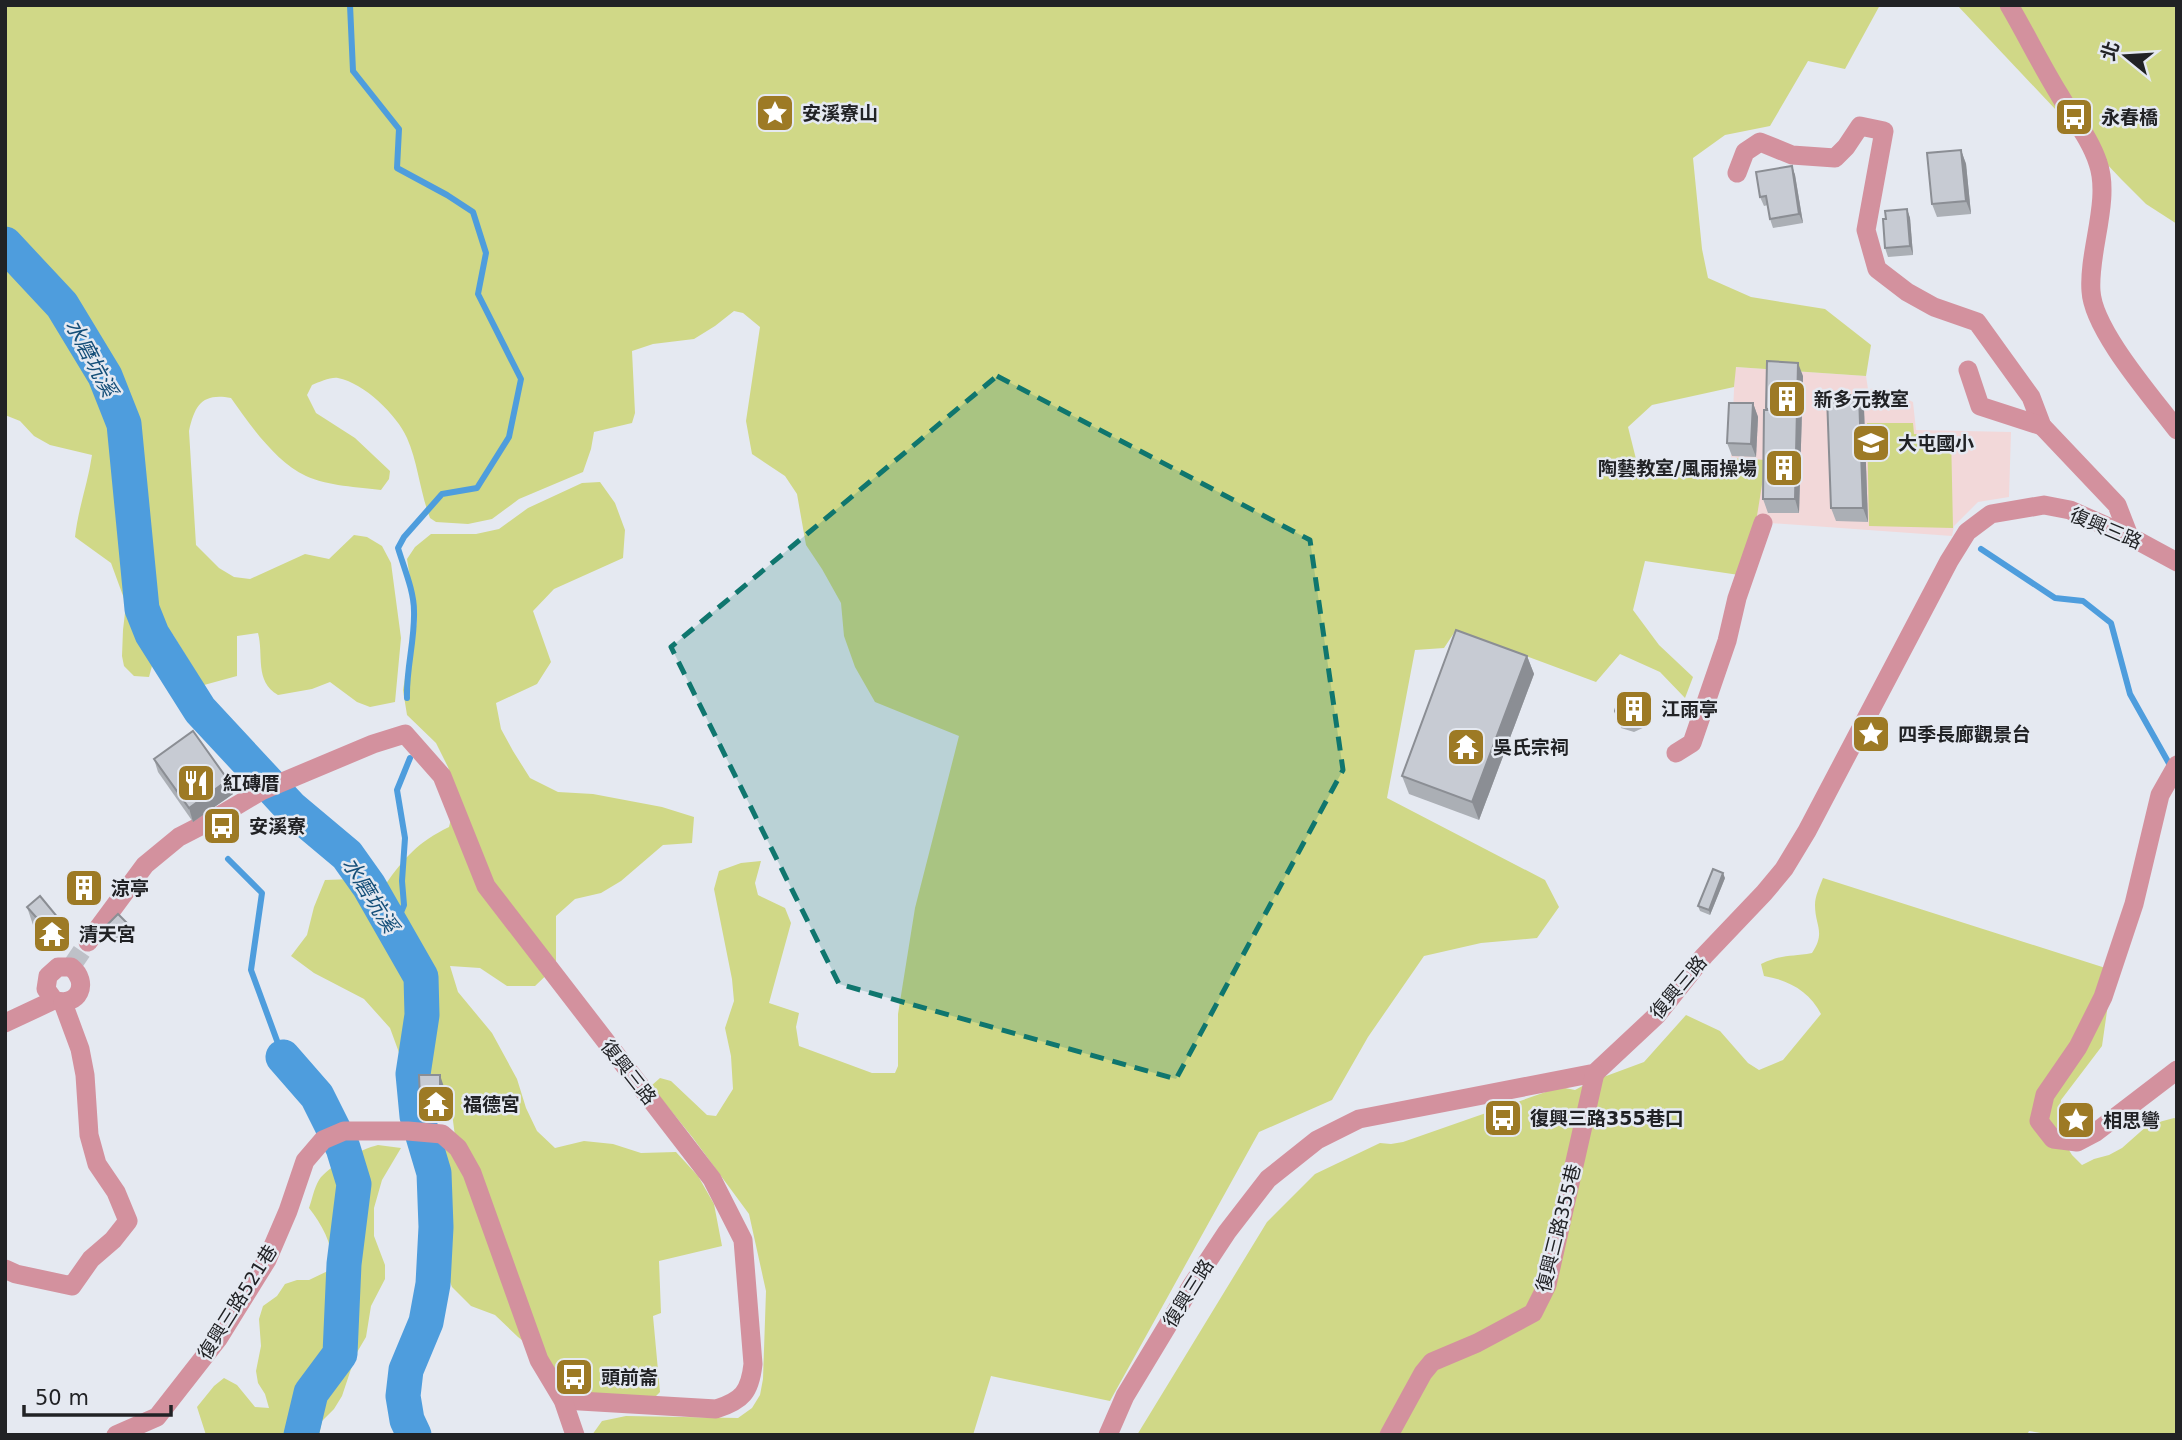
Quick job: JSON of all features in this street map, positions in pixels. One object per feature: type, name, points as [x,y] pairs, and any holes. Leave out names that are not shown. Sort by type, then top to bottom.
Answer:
[{"type":"street","points":[[2009,5],[2088,141],[2099,165],[2102,188],[2091,292],[2099,320],[2110,340],[2177,430]]},
{"type":"street","points":[[1737,173],[1745,152],[1760,142],[1792,155],[1835,158],[1860,126],[1884,131],[1866,230],[1877,269],[1934,307],[1977,322],[2031,397],[2042,426],[2117,505],[2129,536]]},
{"type":"street","points":[[1968,370],[1980,406],[2042,426]]},
{"type":"street","name":"復興三路","points":[[1108,1435],[1125,1396],[1227,1232],[1268,1178],[1317,1140],[1359,1119],[1595,1073],[1657,1015],[1704,956],[1784,869],[1808,831],[1966,532],[1991,514],[2044,505],[2070,510],[2129,536],[2177,562]]},
{"type":"street","points":[[1676,753],[1692,743],[1763,523]]},
{"type":"street","name":"復興三路","points":[[88,942],[145,865],[179,837],[261,791],[373,744],[405,734],[442,776],[486,886],[712,1179],[743,1240],[752,1364],[751,1378],[745,1392],[734,1403],[716,1409],[563,1400]]},
{"type":"street","points":[[2177,765],[2160,795],[2134,904],[2103,997],[2078,1047],[2045,1095],[2039,1121],[2053,1139],[2077,1142],[2096,1132],[2177,1070]]},
{"type":"street","points":[[5,1023],[59,1002],[80,1049],[85,1075],[89,1135],[97,1164],[116,1192],[128,1221],[113,1240],[91,1259],[72,1286],[16,1274],[5,1269]]},
{"type":"street","name":"復興三路355巷","points":[[1389,1435],[1423,1373],[1432,1362],[1477,1343],[1533,1313],[1547,1285],[1595,1073]]},
{"type":"street","name":"復興三路521巷","points":[[116,1435],[157,1417],[218,1339],[267,1260],[305,1161],[323,1140],[344,1131],[442,1134],[458,1148],[472,1173],[538,1360],[563,1400]]},
{"type":"street","points":[[563,1400],[575,1435]]},
{"type":"highlighted area","points":[[997,376],[1310,540],[1343,770],[1176,1079],[839,984],[671,647]]},
{"type":"shaded area","name":"大屯國小","points":[[1735,367],[1866,376],[1868,389],[1885,388],[1913,402],[1916,430],[2011,432],[2009,497],[1978,502],[1954,526],[1952,536],[1756,522],[1731,458]]},
{"type":"green space","points":[[5,5],[1880,5],[1845,69],[1808,61],[1770,126],[1725,135],[1693,158],[1702,249],[1708,278],[1751,297],[1825,309],[1871,345],[1866,376],[1736,367],[1734,387],[1652,405],[1628,427],[1636,459],[1686,472],[1731,458],[1766,460],[1756,522],[1739,575],[1645,561],[1633,610],[1659,645],[1693,677],[1685,698],[1660,672],[1620,654],[1596,682],[1456,630],[1444,648],[1415,650],[1387,798],[1545,880],[1559,907],[1537,938],[1481,943],[1424,956],[1368,1037],[1332,1100],[1259,1132],[1110,1401],[991,1376],[973,1435],[592,1435],[602,1421],[626,1416],[738,1418],[752,1408],[760,1395],[766,1291],[749,1214],[651,1086],[660,1078],[671,1081],[707,1115],[716,1116],[733,1089],[731,1056],[725,1028],[734,1001],[714,889],[719,871],[741,863],[761,861],[755,883],[758,895],[785,908],[791,923],[769,1003],[799,1013],[796,1027],[799,1046],[872,1073],[895,1073],[898,1066],[898,1014],[915,908],[959,736],[875,702],[855,667],[844,636],[841,603],[806,545],[797,494],[785,476],[752,454],[746,421],[760,327],[743,313],[734,311],[694,339],[653,344],[632,351],[635,413],[632,423],[594,432],[583,472],[519,499],[492,519],[468,524],[436,522],[430,518],[414,457],[402,429],[388,410],[369,393],[348,381],[338,378],[325,380],[312,385],[307,395],[316,413],[355,438],[390,471],[389,479],[381,490],[333,484],[306,476],[274,452],[231,398],[213,397],[202,402],[194,414],[189,431],[196,545],[219,568],[234,577],[250,579],[305,554],[329,559],[354,535],[367,537],[382,546],[391,563],[401,638],[395,702],[370,707],[357,702],[330,682],[312,689],[278,695],[270,689],[263,675],[258,633],[237,636],[237,676],[204,685],[173,635],[165,633],[160,636],[149,677],[134,676],[124,666],[122,656],[126,604],[111,563],[75,537],[92,455],[50,445],[34,436],[20,421],[5,415]]},
{"type":"green space","points":[[1957,5],[2177,5],[2177,224],[2146,204]]},
{"type":"green space","points":[[1867,423],[1913,423],[1914,434],[1951,434],[1953,528],[1869,526]]},
{"type":"green space","points":[[600,482],[615,503],[625,530],[623,558],[554,589],[533,611],[551,662],[537,684],[496,703],[501,729],[530,778],[558,792],[593,794],[662,807],[694,817],[692,843],[663,845],[621,881],[601,893],[575,899],[556,916],[556,966],[535,986],[507,986],[480,968],[450,966],[458,992],[492,1033],[517,1079],[537,1131],[555,1148],[584,1141],[613,1144],[641,1153],[676,1152],[698,1176],[714,1204],[722,1246],[659,1261],[661,1313],[653,1316],[660,1392],[655,1397],[572,1393],[565,1390],[544,1357],[495,1315],[471,1306],[452,1287],[443,1263],[421,1226],[423,1186],[438,1147],[456,1144],[452,1113],[441,1088],[401,1058],[390,1028],[364,999],[314,973],[291,956],[307,935],[325,880],[354,879],[385,885],[413,851],[449,827],[457,795],[448,767],[436,743],[407,715],[403,690],[417,622],[407,559],[415,547],[431,534],[476,534],[499,529],[528,508],[582,483]]},
{"type":"green space","points":[[1823,878],[2118,972],[2108,1004],[2102,1046],[2061,1100],[2059,1114],[2064,1142],[2082,1165],[2122,1148],[2148,1125],[2177,1119],[2177,1435],[2053,1435],[2029,1431],[2027,1435],[1137,1435],[1267,1222],[1315,1174],[1380,1143],[1403,1142],[1560,1087],[1575,1090],[1644,1062],[1686,1015],[1720,1031],[1748,1063],[1759,1070],[1783,1060],[1821,1014],[1811,999],[1798,988],[1764,976],[1761,964],[1781,957],[1812,953],[1819,934],[1815,902]]},
{"type":"green space","points":[[378,1145],[401,1148],[382,1180],[374,1208],[374,1236],[385,1265],[385,1279],[371,1306],[366,1337],[356,1354],[342,1396],[322,1421],[319,1435],[206,1435],[197,1407],[224,1378],[237,1385],[255,1407],[269,1408],[256,1371],[261,1346],[259,1319],[263,1306],[277,1296],[285,1284],[309,1280],[332,1269],[331,1252],[326,1237],[309,1208],[316,1187],[323,1175],[337,1164]]},
{"type":"building","points":[[1961,150],[1966,201],[1932,204],[1927,153]]},
{"type":"building","points":[[1792,166],[1799,214],[1770,219],[1766,196],[1760,197],[1756,172]]},
{"type":"building","points":[[1907,209],[1910,246],[1885,248],[1885,211]]},
{"type":"building","points":[[1767,361],[1798,363],[1795,499],[1763,499],[1764,410],[1769,410],[1766,408]]},
{"type":"building","points":[[1859,395],[1863,508],[1831,508],[1827,396]]},
{"type":"building","points":[[1729,403],[1753,403],[1751,444],[1727,443]]},
{"type":"building","name":"吳氏宗祠","points":[[1456,630],[1527,656],[1472,802],[1402,776]]},
{"type":"building","name":"江雨亭","points":[[1633,692],[1645,698],[1650,710],[1645,722],[1633,727],[1620,723],[1615,711],[1619,698]]},
{"type":"building","name":"紅磚厝","points":[[193,731],[228,780],[189,808],[154,759]]},
{"type":"building","points":[[1713,869],[1723,873],[1709,910],[1698,906]]},
{"type":"building","points":[[85,873],[92,884],[81,893],[73,882]]},
{"type":"building","points":[[40,896],[64,925],[52,935],[27,907]]},
{"type":"building","points":[[118,914],[127,923],[116,935],[107,925]]},
{"type":"building","points":[[419,1075],[440,1075],[440,1096],[420,1097]]},
{"type":"waterway","points":[[350,5],[353,71],[399,129],[397,168],[473,212],[486,253],[478,294],[521,379],[509,437],[477,488],[442,494],[404,537],[398,548],[414,603],[407,698]]},
{"type":"waterway","name":"水磨坑溪","points":[[5,244],[62,305],[105,376],[124,424],[142,609],[152,634],[200,710],[291,808],[347,855],[369,886],[421,977],[422,1015],[413,1074],[417,1116],[434,1173],[436,1227],[433,1284],[426,1322],[406,1370],[403,1396],[407,1420],[414,1435]]},
{"type":"waterway","points":[[1981,549],[2055,598],[2083,601],[2111,623],[2130,694],[2171,767]]},
{"type":"waterway","points":[[394,929],[404,905],[402,881],[405,838],[397,790],[410,758]]},
{"type":"waterway","points":[[228,859],[262,893],[251,970],[283,1057]]},
{"type":"waterway","points":[[283,1057],[317,1096],[343,1148],[354,1184],[344,1264],[340,1354],[311,1393],[301,1435]]},
{"type":"tunnel","points":[[71,967],[88,942]]},
{"type":"place","name":"安溪寮山","points":[[775,113]]},
{"type":"place","name":"永春橋","points":[[2074,117]]},
{"type":"place","name":"新多元教室","points":[[1787,399]]},
{"type":"place","name":"大屯國小","points":[[1871,443]]},
{"type":"place","name":"陶藝教室/風雨操場","points":[[1784,468]]},
{"type":"place","name":"江雨亭","points":[[1634,709]]},
{"type":"place","name":"四季長廊觀景台","points":[[1871,734]]},
{"type":"place","name":"吳氏宗祠","points":[[1466,747]]},
{"type":"place","name":"紅磚厝","points":[[196,783]]},
{"type":"place","name":"安溪寮","points":[[222,826]]},
{"type":"place","name":"涼亭","points":[[84,888]]},
{"type":"place","name":"清天宮","points":[[52,934]]},
{"type":"place","name":"福德宮","points":[[436,1104]]},
{"type":"place","name":"復興三路355巷口","points":[[1503,1118]]},
{"type":"place","name":"相思彎","points":[[2076,1120]]},
{"type":"place","name":"頭前崙","points":[[574,1377]]}]
